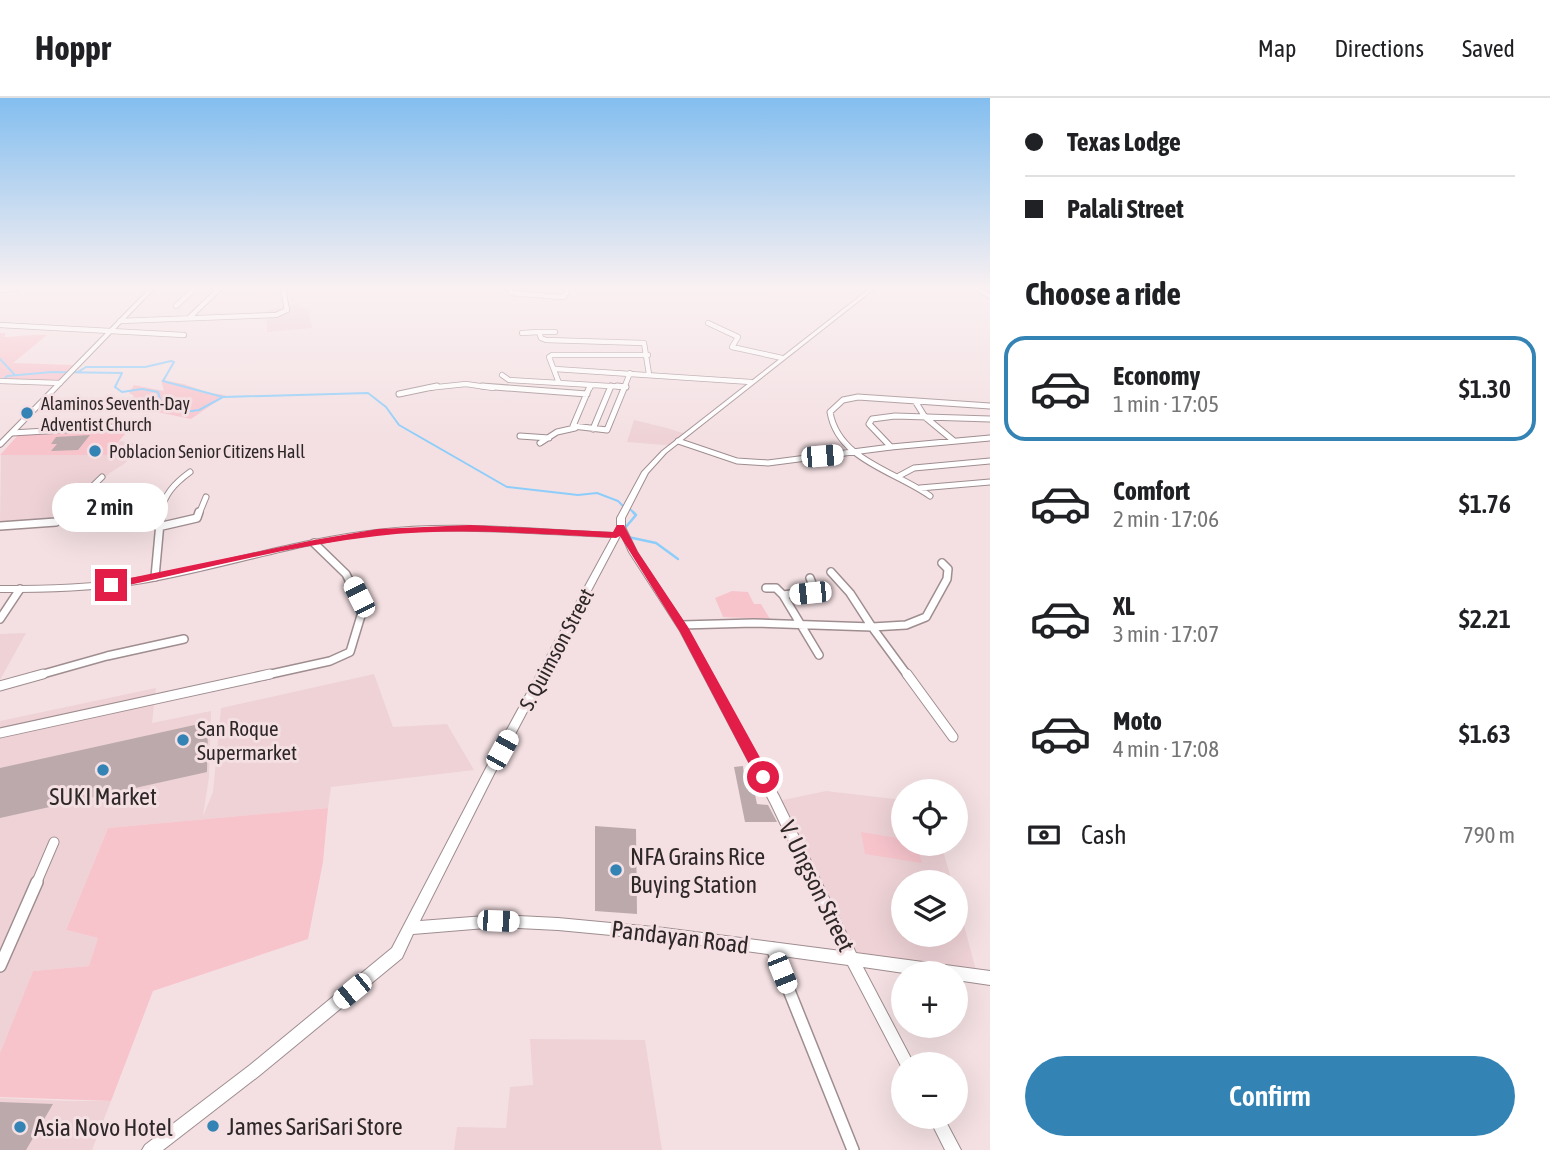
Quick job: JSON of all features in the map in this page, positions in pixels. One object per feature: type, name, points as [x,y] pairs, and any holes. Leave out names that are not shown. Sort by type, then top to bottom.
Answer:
[{"type":"street","points":[[0,445],[103,338]]},
{"type":"street","points":[[541,338],[641,342],[646,345],[649,374]]},
{"type":"street","points":[[737,338],[732,347],[782,358]]},
{"type":"street","name":"S. Quimson Street","points":[[149,1150],[255,1070],[397,953],[618,531],[621,519],[645,472],[678,441],[808,338]]},
{"type":"street","points":[[559,383],[549,357],[553,354],[648,355]]},
{"type":"street","points":[[555,369],[751,382]]},
{"type":"street","points":[[540,443],[557,432],[575,428],[608,430],[630,373]]},
{"type":"street","points":[[502,375],[509,380],[626,387]]},
{"type":"street","points":[[0,381],[60,383]]},
{"type":"street","points":[[399,394],[444,385],[466,384],[498,389],[587,394]]},
{"type":"street","points":[[575,428],[573,423],[591,385]]},
{"type":"street","points":[[593,429],[611,386]]},
{"type":"street","points":[[930,496],[854,452],[843,441],[830,419],[830,412],[839,402],[858,397],[988,406],[990,412]]},
{"type":"street","points":[[915,401],[925,417],[954,441]]},
{"type":"street","points":[[891,447],[869,424],[872,419],[884,416],[990,419]]},
{"type":"street","points":[[12,433],[131,426]]},
{"type":"street","points":[[520,436],[549,438]]},
{"type":"street","points":[[678,441],[751,463],[990,439]]},
{"type":"street","points":[[899,476],[914,468],[990,461]]},
{"type":"street","points":[[155,578],[162,505],[173,485],[190,472]]},
{"type":"street","points":[[0,526],[56,522],[102,477]]},
{"type":"street","points":[[920,488],[990,482]]},
{"type":"street","points":[[158,527],[197,518],[206,497]]},
{"type":"street","points":[[123,507],[162,505]]},
{"type":"street","points":[[0,589],[63,589],[155,578],[314,543],[378,532],[448,528],[618,531]]},
{"type":"street","name":"V. Ungson Street","points":[[618,531],[681,625],[775,800],[852,960],[901,1052]]},
{"type":"street","points":[[0,733],[330,661],[347,655],[355,645],[363,610],[346,574],[314,543]]},
{"type":"street","points":[[681,625],[741,621],[835,627],[906,625],[926,617],[947,579],[948,569],[942,563]]},
{"type":"street","points":[[831,572],[850,593],[953,737]]},
{"type":"street","points":[[783,595],[815,591],[810,578]]},
{"type":"street","points":[[766,588],[776,589],[783,595],[819,655]]},
{"type":"street","points":[[0,619],[20,589]]},
{"type":"street","points":[[0,686],[107,656],[184,639]]},
{"type":"street","points":[[0,966],[54,842]]},
{"type":"street","name":"Pandayan Road","points":[[411,928],[498,921],[546,923],[664,934],[990,978]]},
{"type":"street","points":[[772,948],[853,1150]]},
{"type":"street","points":[[942,1129],[953,1150]]},
{"type":"shaded area","points":[[0,338],[43,338],[13,363],[75,365],[56,383],[0,381]]},
{"type":"shaded area","points":[[161,380],[226,395],[191,419],[142,409],[129,400],[134,396],[129,393],[134,385],[164,391]]},
{"type":"shaded area","points":[[634,420],[690,435],[677,446],[627,442]]},
{"type":"shaded area","points":[[131,427],[107,455],[0,455],[19,434]]},
{"type":"shaded area","points":[[120,441],[145,445],[58,521],[0,526],[1,455],[107,455]]},
{"type":"shaded area","points":[[732,591],[748,592],[754,604],[761,604],[770,619],[723,617],[715,598]]},
{"type":"shaded area","points":[[26,633],[0,680],[0,634]]},
{"type":"shaded area","points":[[374,674],[393,727],[447,724],[474,770],[331,787],[328,808],[108,828],[66,930],[98,938],[89,966],[33,971],[0,1053],[0,721],[156,688],[152,723],[211,711],[209,777],[203,816],[213,792],[221,708]]},
{"type":"shaded area","points":[[826,791],[891,799],[891,856],[944,856],[949,870],[891,870],[891,947],[968,947],[968,940],[978,978],[968,977],[968,961],[891,961],[891,966],[850,961],[778,801]]},
{"type":"shaded area","points":[[328,808],[323,862],[308,939],[153,991],[111,1101],[0,1097],[0,1053],[33,971],[89,966],[98,938],[66,930],[108,828]]},
{"type":"shaded area","points":[[861,832],[891,837],[891,856],[920,856],[922,863],[865,854]]},
{"type":"shaded area","points":[[530,1039],[645,1040],[662,1150],[454,1150],[457,1127],[506,1128],[510,1087],[533,1085]]},
{"type":"shaded area","points":[[0,1098],[111,1101],[92,1150],[0,1150]]},
{"type":"building","points":[[90,435],[78,450],[51,451],[57,444],[51,444],[56,437]]},
{"type":"building","name":"SUKI Market","points":[[208,722],[207,772],[0,818],[0,768]]},
{"type":"building","points":[[743,766],[744,775],[751,775],[757,804],[768,805],[777,822],[745,822],[734,767]]},
{"type":"building","name":"NFA Grains Rice Buying Station","points":[[595,826],[636,829],[637,914],[595,911]]},
{"type":"building","name":"Asia Novo Hotel","points":[[0,1102],[53,1104],[26,1150],[0,1150]]},
{"type":"waterway","points":[[0,359],[14,374]]},
{"type":"waterway","points":[[78,372],[86,367],[145,367],[171,361],[174,362],[163,381],[223,397]]},
{"type":"waterway","points":[[3,380],[7,376],[52,372],[122,373],[115,387],[122,392],[142,389],[158,392],[161,402],[159,406],[185,412],[199,410],[223,397]]},
{"type":"waterway","points":[[223,397],[368,393],[386,407],[399,425],[507,487],[578,495],[597,493],[618,501],[623,506]]},
{"type":"waterway","points":[[625,528],[636,515],[631,510]]},
{"type":"waterway","points":[[628,537],[656,543],[678,559]]},
{"type":"place","name":"Alaminos Seventh-Day Adventist Church","points":[[27,413]]},
{"type":"place","name":"Poblacion Senior Citizens Hall","points":[[95,451]]},
{"type":"place","name":"San Roque Supermarket","points":[[183,740]]},
{"type":"place","name":"SUKI Market","points":[[103,770]]},
{"type":"place","name":"NFA Grains Rice Buying Station","points":[[616,870]]},
{"type":"place","name":"James SariSari Store","points":[[213,1126]]},
{"type":"place","name":"Asia Novo Hotel","points":[[20,1127]]},
{"type":"route","points":[[111,585],[378,532],[470,528],[616,535],[621,527],[633,552],[684,630],[763,777]]}]
